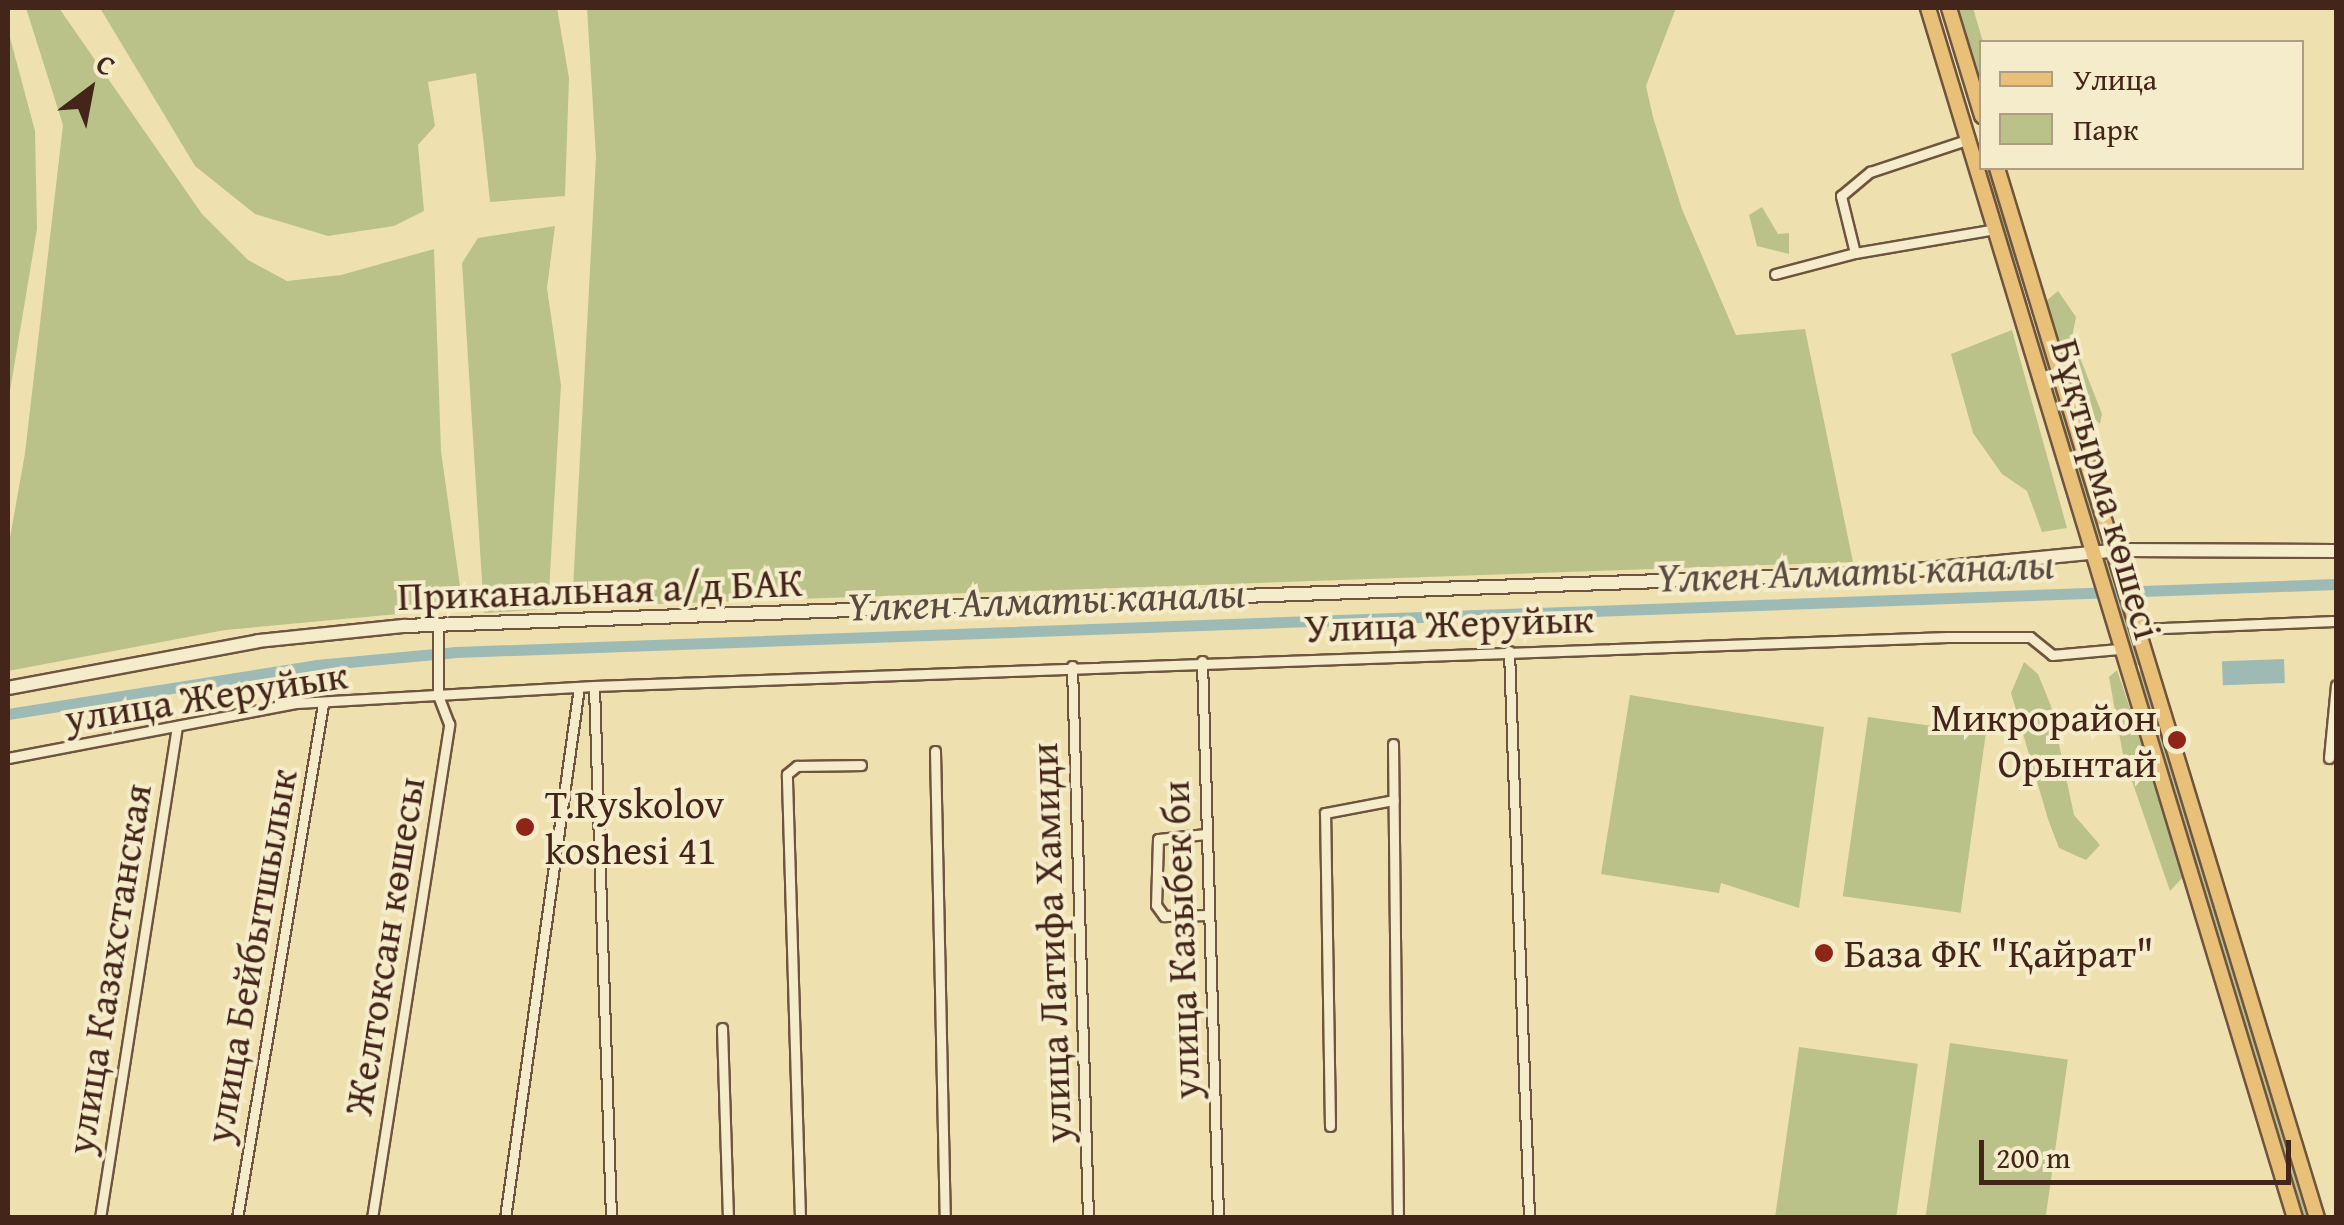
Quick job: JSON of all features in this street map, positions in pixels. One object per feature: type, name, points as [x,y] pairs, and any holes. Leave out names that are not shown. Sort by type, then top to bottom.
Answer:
[{"type":"main road","name":"Бұқтырма көшесі","points":[[1928,8],[2119,649],[2296,1218]]},
{"type":"main road","points":[[1948,8],[1979,107]]},
{"type":"main road","points":[[1940,45],[1958,41]]},
{"type":"main road","name":"Бұқтырма көшесі","points":[[1998,170],[2317,1218]]},
{"type":"main road","points":[[2022,314],[2040,309]]},
{"type":"street","points":[[1855,253],[1840,201],[1848,188],[1899,158],[1968,139]]},
{"type":"street","points":[[1775,274],[1840,262],[1855,253],[1995,229]]},
{"type":"street","name":"Приканальная а/д БАК","points":[[8,688],[258,641],[438,626],[1886,573],[2094,561],[2116,551],[2336,551]]},
{"type":"street","points":[[2135,624],[2336,621]]},
{"type":"street","name":"Желтоксан көшесы","points":[[372,1218],[449,724],[438,691],[438,626]]},
{"type":"street","name":"Улица Жеруйык","points":[[594,686],[1072,666],[1948,638],[2030,638],[2052,655],[2119,649]]},
{"type":"street","points":[[1508,652],[1529,1218]]},
{"type":"street","name":"улица Казыбек би","points":[[1202,662],[1218,1218]]},
{"type":"street","name":"улица Латифа Хамиди","points":[[1072,666],[1088,1218]]},
{"type":"street","points":[[594,686],[610,1218]]},
{"type":"street","name":"улица Жеруйык","points":[[8,758],[176,730],[298,703],[323,704],[438,691],[594,686]]},
{"type":"street","points":[[2328,758],[2336,686]]},
{"type":"street","points":[[504,1218],[578,687]]},
{"type":"street","name":"улица Бейбытшылык","points":[[237,1218],[323,704]]},
{"type":"street","name":"улица Казахстанская","points":[[100,1218],[176,730]]},
{"type":"street","points":[[1393,744],[1398,1218]]},
{"type":"street","points":[[935,751],[944,1218]]},
{"type":"street","points":[[800,1218],[787,774],[798,766],[861,764]]},
{"type":"street","points":[[1330,1126],[1325,813],[1394,800]]},
{"type":"street","points":[[1206,834],[1158,839],[1156,905],[1164,916],[1209,915]]},
{"type":"street","points":[[722,1028],[728,1218]]},
{"type":"green space","points":[[26,8],[59,8],[202,214],[248,260],[287,281],[341,275],[434,249],[441,451],[463,608],[225,630],[8,671],[8,549],[25,453],[63,125]]},
{"type":"green space","points":[[100,8],[557,8],[569,78],[565,196],[490,202],[476,73],[428,82],[435,126],[418,145],[424,211],[394,226],[328,236],[255,214],[195,166]]},
{"type":"green space","points":[[587,8],[1676,8],[1646,86],[1682,209],[1736,335],[1805,329],[1853,562],[572,607],[596,157]]},
{"type":"green space","points":[[1957,8],[1973,8],[1982,40],[1979,40],[1979,76]]},
{"type":"green space","points":[[8,30],[35,131],[37,229],[8,403]]},
{"type":"green space","points":[[1983,170],[1990,170],[2028,305]]},
{"type":"green space","points":[[1762,207],[1778,234],[1789,233],[1789,254],[1757,246],[1749,215]]},
{"type":"green space","points":[[555,226],[547,288],[561,385],[548,609],[484,613],[462,263],[478,238]]},
{"type":"green space","points":[[2058,291],[2076,317],[2072,337],[2102,414],[2100,424],[2074,400],[2046,301]]},
{"type":"green space","points":[[2034,322],[2141,664],[2133,667],[2083,509]]},
{"type":"green space","points":[[2012,330],[2067,528],[2042,532],[2027,491],[2002,474],[1973,433],[1951,354]]},
{"type":"green space","points":[[2024,662],[2038,674],[2051,706],[2074,815],[2100,845],[2086,860],[2059,848],[2048,819],[2011,693]]},
{"type":"green space","points":[[2117,670],[2186,874],[2170,891],[2123,755],[2109,677]]},
{"type":"green space","points":[[2142,671],[2309,1217],[2303,1217],[2136,672]]},
{"type":"green space","points":[[1630,695],[1824,727],[1799,908],[1721,883],[1719,893],[1601,874]]},
{"type":"green space","points":[[1868,717],[1986,734],[1961,913],[1843,896]]},
{"type":"green space","points":[[1950,1043],[2068,1060],[2046,1218],[1926,1217]]},
{"type":"green space","points":[[1799,1047],[1918,1064],[1896,1218],[1775,1217]]},
{"type":"water","points":[[2284,659],[2285,683],[2223,685],[2222,661]]},
{"type":"waterway","name":"Үлкен Алматы каналы","points":[[8,714],[316,665],[456,652],[2336,584]]},
{"type":"place","name":"Микрорайон Орынтай","points":[[2177,740]]},
{"type":"place","name":"T.Ryskolov koshesi 41","points":[[525,827]]},
{"type":"place","name":"База ФК \"Қайрат\"","points":[[1824,953]]}]
